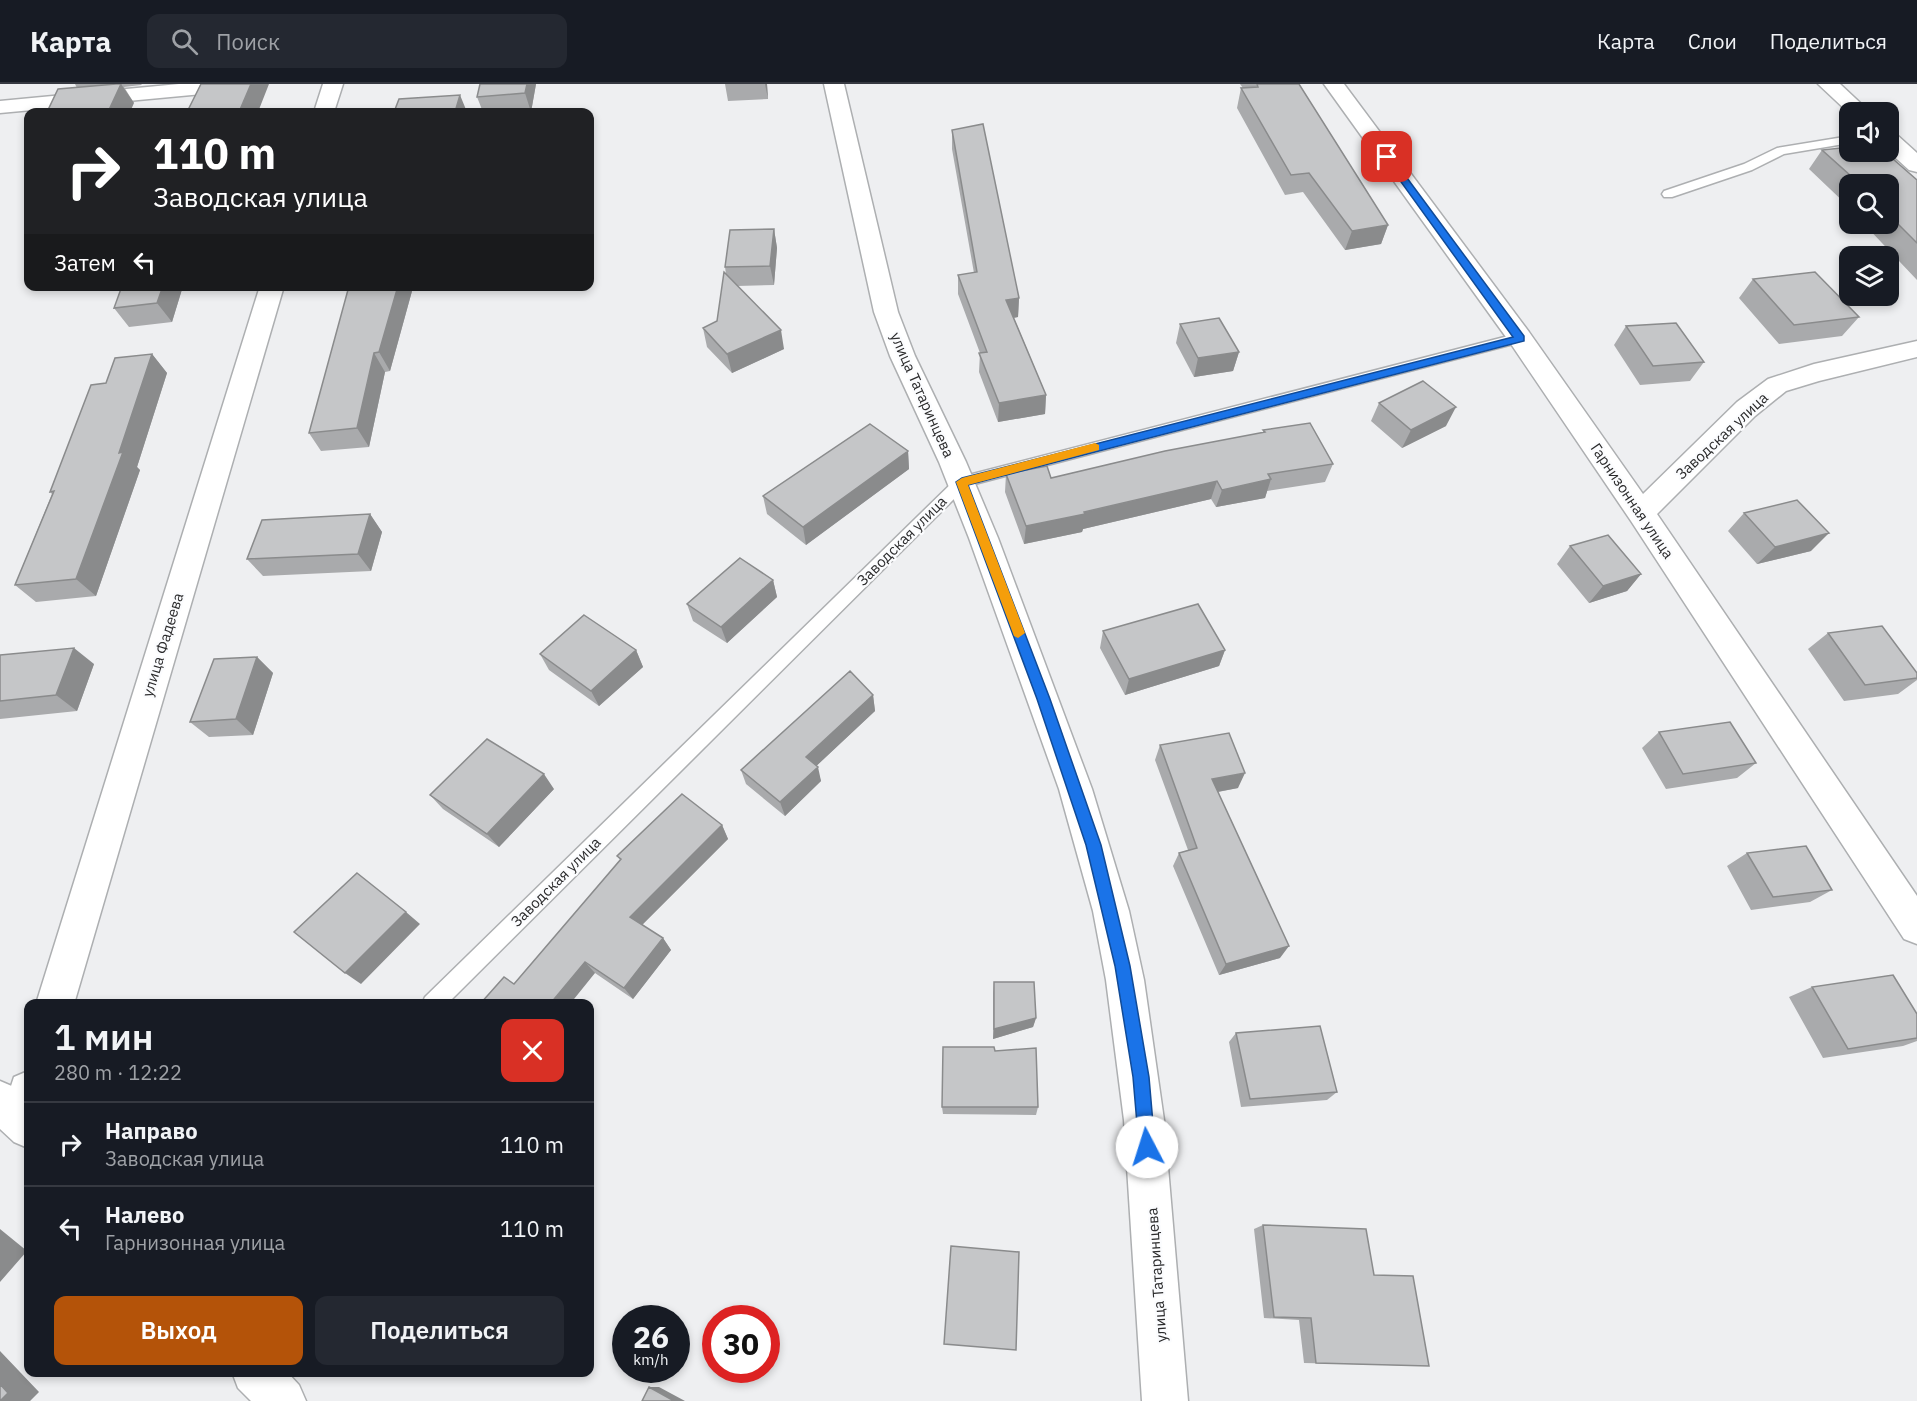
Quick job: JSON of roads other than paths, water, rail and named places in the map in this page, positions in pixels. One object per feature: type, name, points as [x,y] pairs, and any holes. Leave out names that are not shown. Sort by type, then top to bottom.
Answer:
[{"type":"street","points":[[0,107],[244,84]]},
{"type":"street","points":[[325,108],[333,84]]},
{"type":"street","name":"улица Татаринцева","points":[[834,84],[890,323],[910,375],[962,482],[1076,791],[1093,845],[1122,966],[1141,1077],[1165,1401]]},
{"type":"street","name":"Гарнизонная улица","points":[[1334,84],[1520,338],[1641,513],[1917,927]]},
{"type":"street","points":[[1828,84],[1849,102]]},
{"type":"street","points":[[1899,149],[1917,165]]},
{"type":"street","name":"улица Фадеева","points":[[57,999],[270,291]]},
{"type":"street","name":"Заводская улица","points":[[1641,513],[1746,409],[1777,385],[1814,373],[1917,349]]},
{"type":"street","points":[[259,1377],[283,1401]]},
{"type":"lane","points":[[1668,194],[1737,171],[1781,151],[1839,141]]},
{"type":"lane","points":[[962,482],[1520,338]]},
{"type":"lane","name":"Заводская улица","points":[[437,999],[962,482]]}]
